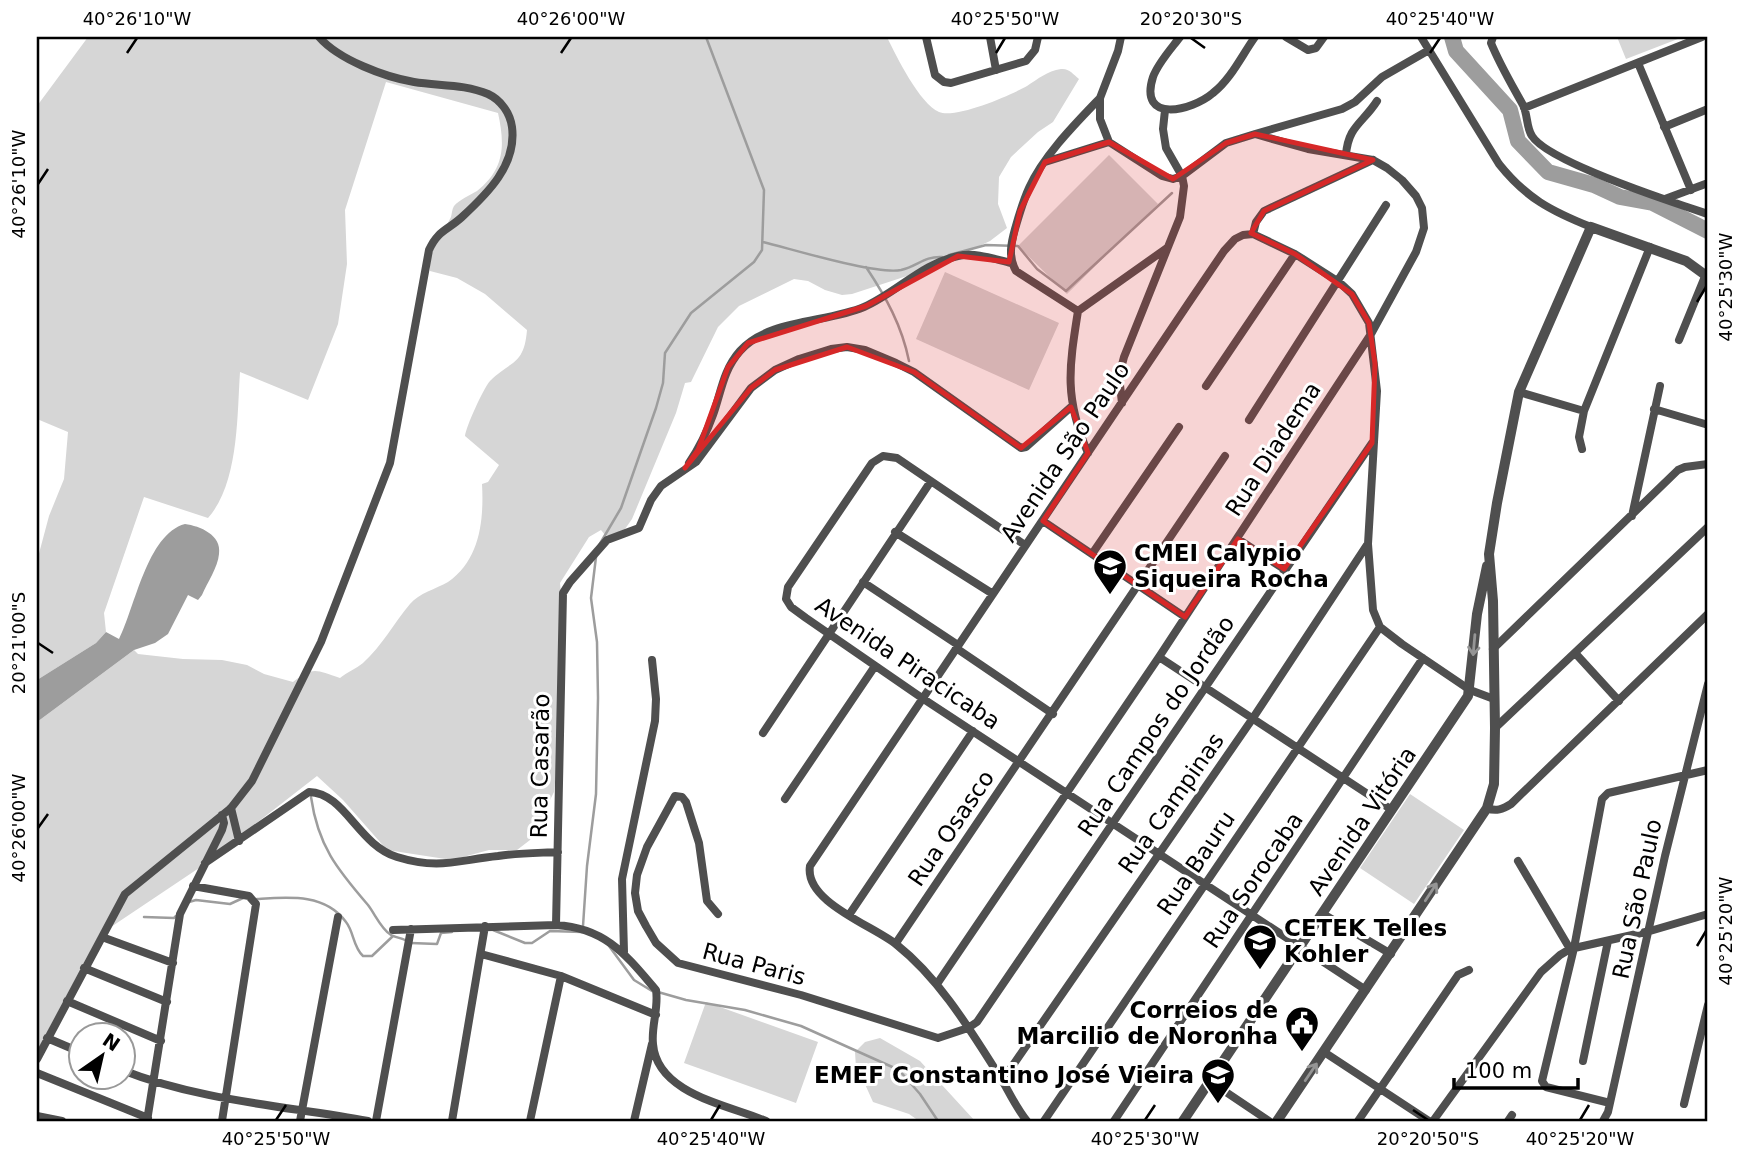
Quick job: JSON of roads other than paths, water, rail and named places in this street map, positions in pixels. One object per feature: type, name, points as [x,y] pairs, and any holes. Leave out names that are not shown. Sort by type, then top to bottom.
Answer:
[{"type":"street","points":[[37,1059],[121,900],[130,889],[231,808],[252,781],[321,642],[385,480],[394,447],[429,250],[439,233],[461,218],[502,174],[511,149],[511,120],[505,108],[491,96],[450,85],[415,82],[363,65],[335,52],[320,37]]},
{"type":"street","points":[[926,37],[935,75],[944,82],[951,83],[1026,61],[1035,50],[1038,37]]},
{"type":"street","points":[[990,37],[996,70]]},
{"type":"street","points":[[1011,263],[1012,239],[1030,185],[1045,162],[1100,98],[1121,37]]},
{"type":"street","points":[[1180,37],[1157,69],[1152,85],[1155,104],[1165,110],[1184,109],[1195,105],[1214,92],[1255,37]]},
{"type":"street","points":[[1286,37],[1308,50],[1316,48],[1324,37]]},
{"type":"street","points":[[1422,37],[1511,180],[1550,210],[1591,228],[1686,261],[1707,276],[1679,340]]},
{"type":"street","points":[[1524,108],[1702,37]]},
{"type":"street","points":[[1492,40],[1524,108],[1527,125],[1539,144],[1558,157],[1665,200],[1708,214]]},
{"type":"street","points":[[1100,98],[1100,119],[1109,142],[1162,176],[1173,179],[1182,176],[1226,143],[1342,109],[1355,102],[1382,77],[1429,50]]},
{"type":"street","points":[[1638,63],[1691,190]]},
{"type":"street","points":[[1346,156],[1352,130],[1377,101]]},
{"type":"street","points":[[1664,127],[1708,109]]},
{"type":"street","points":[[1122,403],[1119,376],[1182,207],[1184,186],[1182,176],[1166,148],[1163,129],[1165,110]]},
{"type":"street","points":[[1255,134],[1308,149],[1373,160]]},
{"type":"street","points":[[1045,162],[1109,142]]},
{"type":"street","points":[[1373,160],[1264,211],[1256,222],[1253,234],[1295,254],[1339,282],[1352,294],[1369,323],[1377,391],[1368,544],[1371,599],[1380,627],[1470,690],[1494,699]]},
{"type":"street","name":"Rua Diadema","points":[[937,984],[1159,657],[1371,334],[1416,252],[1424,229],[1422,208],[1409,188],[1387,168],[1373,160]]},
{"type":"street","points":[[1665,200],[1708,183]]},
{"type":"street","points":[[1249,420],[1386,205]]},
{"type":"street","points":[[1277,1121],[1487,808],[1494,784],[1495,728],[1493,601],[1489,554],[1510,431],[1519,392],[1591,228]]},
{"type":"street","name":"Avenida São Paulo","points":[[1027,1121],[937,984],[896,943],[818,893],[810,880],[810,866],[1224,251],[1235,239],[1253,234]]},
{"type":"street","points":[[1088,453],[1071,407],[1070,360],[1078,311],[1168,247]]},
{"type":"street","points":[[1582,449],[1578,437],[1584,411],[1650,247]]},
{"type":"street","points":[[1206,386],[1295,254]]},
{"type":"street","points":[[685,468],[698,450],[728,367],[748,343],[803,322],[836,316],[866,306],[920,273],[958,256],[979,255],[1011,263],[1024,277],[1078,311]]},
{"type":"street","points":[[685,468],[696,462],[751,388],[775,370],[831,349],[847,347],[865,350],[905,368],[1021,448],[1026,447],[1071,407]]},
{"type":"street","points":[[1632,516],[1660,386]]},
{"type":"street","points":[[1519,392],[1584,411]]},
{"type":"street","points":[[1654,409],[1705,425]]},
{"type":"street","points":[[1092,554],[1179,428]]},
{"type":"street","name":"Rua Campos do Jordão","points":[[968,1028],[980,1019],[1372,443]]},
{"type":"street","name":"Avenida Piracicaba","points":[[1026,545],[891,456],[877,458],[788,587],[786,599],[791,607],[922,698],[1366,990]]},
{"type":"street","name":"Rua Osasco","points":[[896,943],[1225,456]]},
{"type":"street","points":[[1493,649],[1682,468],[1708,464]]},
{"type":"street","name":"Rua Casarão","points":[[556,925],[564,590],[610,538],[639,528],[655,493],[685,468]]},
{"type":"street","points":[[763,733],[931,481]]},
{"type":"street","points":[[1043,521],[1185,617]]},
{"type":"street","points":[[1495,728],[1708,527]]},
{"type":"street","points":[[895,533],[993,594]]},
{"type":"street","points":[[1237,538],[1284,569]]},
{"type":"street","name":"Rua Campinas","points":[[1002,1081],[1253,718],[1368,544]]},
{"type":"street","name":"Avenida Vitória","points":[[1183,1121],[1440,741],[1470,690],[1479,602],[1489,554]]},
{"type":"street","points":[[863,582],[1053,714]]},
{"type":"street","points":[[1479,602],[1485,597],[1493,601]]},
{"type":"street","points":[[1487,808],[1493,811],[1511,804],[1708,614]]},
{"type":"street","name":"Rua Bauru","points":[[1044,1121],[1380,627]]},
{"type":"street","points":[[1576,654],[1619,701]]},
{"type":"street","points":[[1159,657],[1392,810]]},
{"type":"street","name":"Rua Sorocaba","points":[[1114,1121],[1423,658]]},
{"type":"street","points":[[624,952],[622,879],[654,721],[656,699],[652,660]]},
{"type":"street","points":[[785,799],[875,666]]},
{"type":"street","name":"Rua São Paulo","points":[[1603,1121],[1610,1103],[1708,684]]},
{"type":"street","points":[[849,915],[973,732]]},
{"type":"street","points":[[1610,1103],[1543,1085],[1604,796],[1708,769]]},
{"type":"street","points":[[205,863],[309,792],[327,796],[367,840],[397,857],[442,865],[502,855],[558,852]]},
{"type":"street","name":"Rua Paris","points":[[718,914],[707,901],[699,843],[686,802],[682,797],[675,796],[647,847],[637,875],[635,892],[642,919],[666,954],[690,968],[801,995],[933,1037],[941,1038],[968,1028]]},
{"type":"street","points":[[231,808],[239,841]]},
{"type":"street","points":[[37,1073],[147,1120],[180,914],[223,827],[222,815]]},
{"type":"street","points":[[1518,861],[1572,949]]},
{"type":"street","points":[[193,886],[249,896],[255,900],[256,908],[222,1121]]},
{"type":"street","points":[[1323,914],[1391,954]]},
{"type":"street","points":[[1324,1052],[1431,1121],[1552,961],[1572,949],[1708,914]]},
{"type":"street","points":[[300,1121],[338,918]]},
{"type":"street","points":[[452,1121],[485,926]]},
{"type":"street","points":[[393,930],[574,926],[595,933],[624,952],[656,990],[652,1042],[634,1121]]},
{"type":"street","points":[[376,1121],[411,929]]},
{"type":"street","points":[[102,937],[173,963]]},
{"type":"street","points":[[1583,1061],[1608,941]]},
{"type":"street","points":[[481,954],[561,976],[656,1015]]},
{"type":"street","points":[[84,968],[167,1002]]},
{"type":"street","points":[[1358,1121],[1458,975],[1469,970]]},
{"type":"street","points":[[530,1121],[561,976]]},
{"type":"street","points":[[67,1001],[161,1041]]},
{"type":"street","points":[[1684,1104],[1705,1032],[1708,1005]]},
{"type":"street","points":[[47,1038],[66,1046]]},
{"type":"street","points":[[652,1042],[659,1068],[672,1081],[695,1094],[766,1121]]},
{"type":"street","points":[[136,1075],[154,1082],[227,1098],[368,1121]]},
{"type":"street","points":[[1211,1082],[1269,1121]]},
{"type":"street","points":[[37,1116],[62,1121]]},
{"type":"waterway","points":[[598,547],[621,508],[656,408],[663,383],[665,353],[691,313],[754,262],[762,250],[764,190],[706,37]]},
{"type":"waterway","points":[[1452,37],[1456,51],[1510,110],[1518,141],[1548,172],[1594,185],[1620,197],[1653,203],[1708,231]]},
{"type":"waterway","points":[[949,255],[986,245],[1018,246],[1037,269],[1066,291],[1172,193]]},
{"type":"waterway","points":[[763,242],[889,271],[942,257]]},
{"type":"waterway","points":[[866,267],[892,312],[909,361]]},
{"type":"waterway","points":[[583,926],[596,794],[597,642],[591,598],[596,557]]},
{"type":"waterway","points":[[311,797],[318,829],[330,856],[384,929],[392,936],[405,940]]},
{"type":"waterway","points":[[189,902],[196,900],[230,904],[243,898]]},
{"type":"waterway","points":[[257,899],[305,899],[328,906],[346,922],[363,956],[372,956],[393,936]]},
{"type":"waterway","points":[[144,917],[176,916]]},
{"type":"waterway","points":[[493,930],[525,943],[532,943],[550,931],[582,932]]},
{"type":"waterway","points":[[411,943],[437,944],[441,933],[452,932]]},
{"type":"waterway","points":[[609,946],[634,980],[652,991]]},
{"type":"waterway","points":[[658,992],[686,1000],[745,1010],[801,1026],[899,1070],[920,1094],[938,1121]]},
{"type":"place","name":"CMEI Calypio Siqueira Rocha","points":[[1110,596]]},
{"type":"place","name":"CETEK Telles Kohler","points":[[1260,971]]},
{"type":"place","name":"Correios de Marcilio de Noronha","points":[[1302,1053]]},
{"type":"place","name":"EMEF Constantino José Vieira","points":[[1218,1105]]}]
